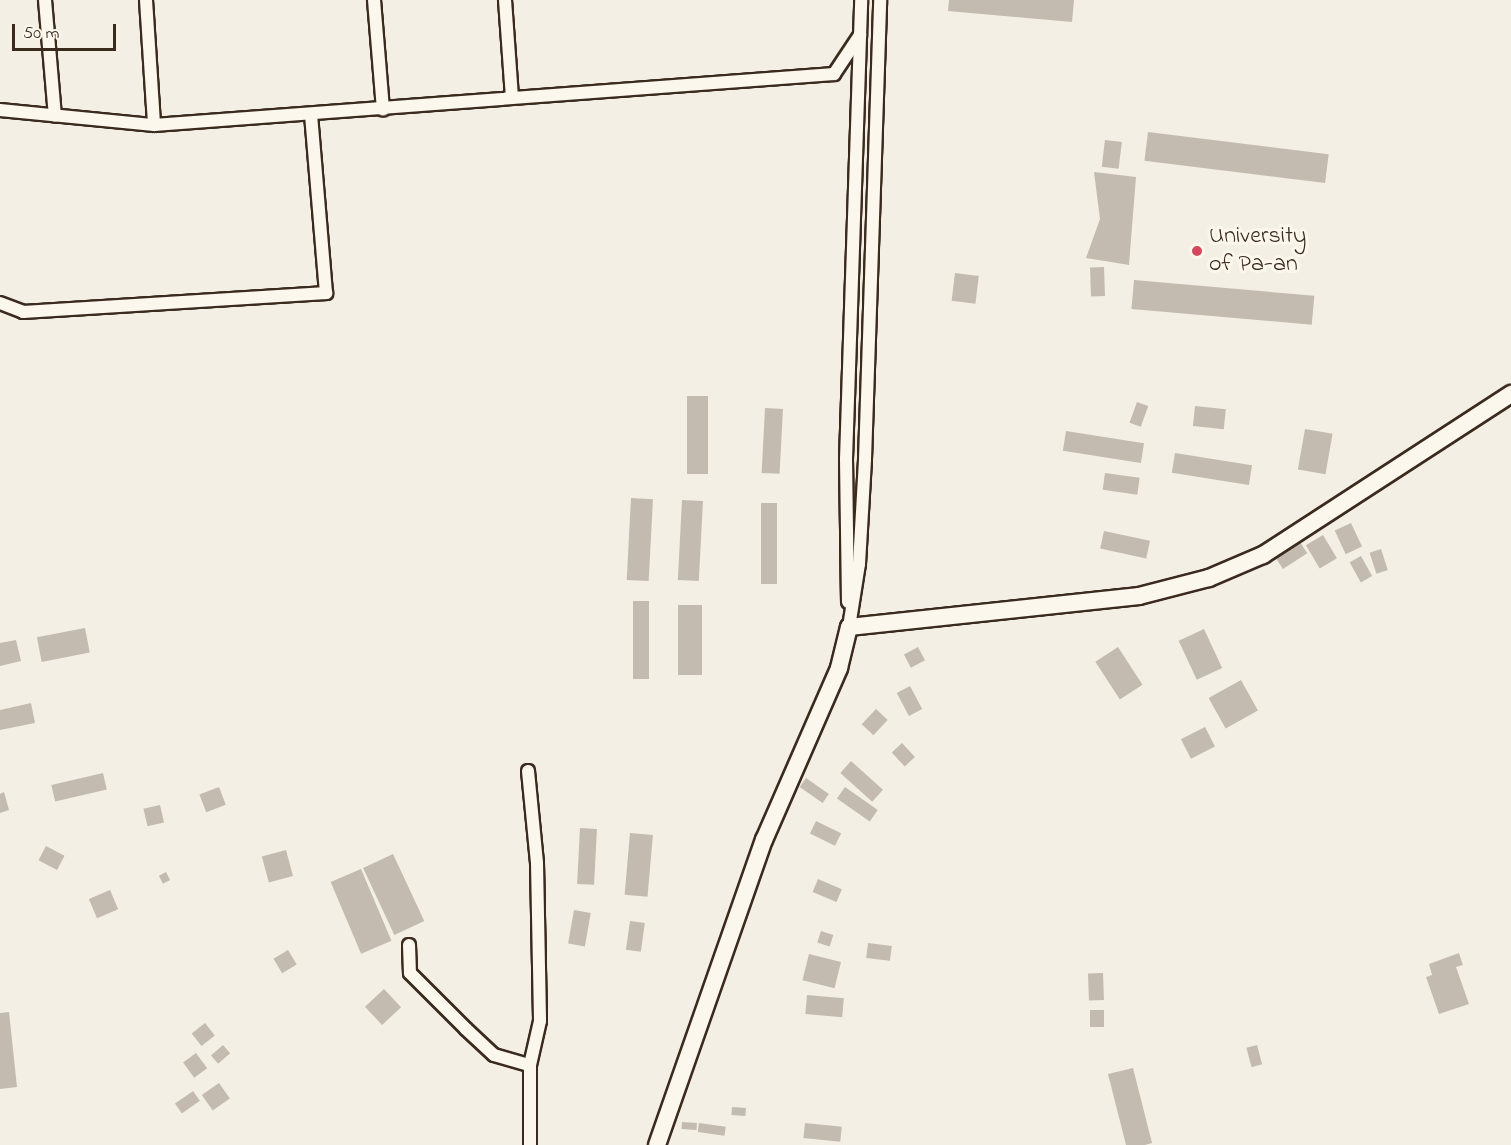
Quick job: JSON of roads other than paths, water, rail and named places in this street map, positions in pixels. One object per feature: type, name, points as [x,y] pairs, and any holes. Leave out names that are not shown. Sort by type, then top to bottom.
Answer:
[{"type":"street","points":[[45,0],[55,116]]},
{"type":"street","points":[[146,0],[154,125]]},
{"type":"street","points":[[374,0],[383,110]]},
{"type":"street","points":[[505,0],[512,97]]},
{"type":"street","points":[[849,627],[846,459],[861,0]]},
{"type":"street","points":[[657,1145],[764,840],[839,668],[849,627],[859,564],[865,459],[880,0]]},
{"type":"street","points":[[0,110],[154,125],[383,110],[512,97],[834,74],[860,35]]},
{"type":"street","points":[[0,303],[23,312],[326,293],[311,114]]},
{"type":"street","points":[[849,627],[1139,596],[1209,578],[1263,555],[1511,394]]},
{"type":"street","points":[[846,459],[865,459]]},
{"type":"street","points":[[528,771],[537,863],[540,1021],[530,1065],[530,1145]]},
{"type":"street","points":[[409,945],[410,973],[465,1029],[494,1055],[530,1065]]},
{"type":"place","name":"University of Pa-an","points":[[1197,251]]}]
